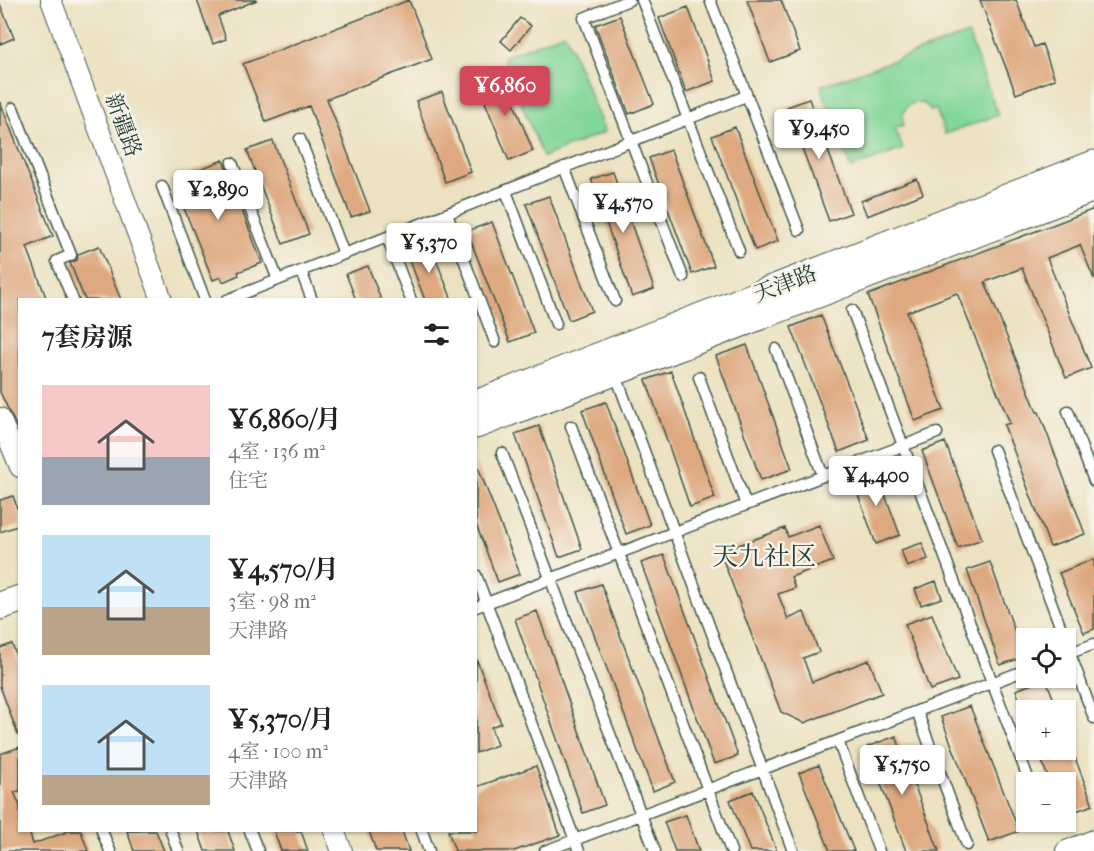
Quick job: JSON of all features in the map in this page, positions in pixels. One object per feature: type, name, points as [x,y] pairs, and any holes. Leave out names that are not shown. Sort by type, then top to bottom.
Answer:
[{"type":"main road","name":"天津路","points":[[477,425],[610,363],[1094,164]]},
{"type":"main road","name":"天津路","points":[[477,404],[610,363],[1094,188]]},
{"type":"main road","points":[[0,586],[18,580]]},
{"type":"main road","points":[[0,606],[18,600]]},
{"type":"street","name":"新疆路","points":[[51,0],[161,298]]},
{"type":"street","points":[[0,418],[18,462]]},
{"type":"street","points":[[334,832],[342,851]]},
{"type":"street","points":[[1066,851],[1094,840]]},
{"type":"lane","points":[[629,0],[584,18],[683,277]]},
{"type":"lane","points":[[642,0],[739,251]]},
{"type":"lane","points":[[710,0],[799,230]]},
{"type":"lane","points":[[232,298],[746,96]]},
{"type":"lane","points":[[13,108],[71,255],[57,261],[72,298]]},
{"type":"lane","points":[[300,139],[344,254]]},
{"type":"lane","points":[[232,163],[278,280]]},
{"type":"lane","points":[[564,167],[615,301]]},
{"type":"lane","points":[[162,186],[204,298]]},
{"type":"lane","points":[[506,190],[556,324]]},
{"type":"lane","points":[[447,214],[495,342]]},
{"type":"lane","points":[[387,237],[410,298]]},
{"type":"lane","points":[[301,271],[311,298]]},
{"type":"lane","points":[[852,310],[1026,772]]},
{"type":"lane","points":[[776,349],[823,476]]},
{"type":"lane","points":[[610,363],[793,851]]},
{"type":"lane","points":[[699,377],[746,505]]},
{"type":"lane","points":[[1068,411],[1094,481]]},
{"type":"lane","points":[[572,426],[730,851]]},
{"type":"lane","points":[[481,605],[938,433]]},
{"type":"lane","points":[[994,450],[1061,628]]},
{"type":"lane","points":[[502,453],[655,851]]},
{"type":"lane","points":[[477,581],[481,605],[579,851]]},
{"type":"lane","points":[[1076,651],[1094,644]]},
{"type":"lane","points":[[545,851],[1016,674]]},
{"type":"lane","points":[[1076,675],[1094,718]]},
{"type":"lane","points":[[917,711],[967,845]]},
{"type":"lane","points":[[838,741],[879,851]]},
{"type":"lane","points":[[102,832],[110,851]]},
{"type":"lane","points":[[171,832],[178,851]]},
{"type":"lane","points":[[250,832],[258,851]]},
{"type":"lane","points":[[422,832],[429,851]]},
{"type":"green space","points":[[565,33],[605,132],[543,157],[503,57]]},
{"type":"green space","points":[[968,34],[998,115],[945,134],[936,109],[931,111],[925,104],[914,103],[907,107],[903,114],[903,125],[895,128],[903,149],[851,168],[821,86]]},
{"type":"building","points":[[197,0],[257,0],[218,16],[226,39],[213,44]]},
{"type":"building","points":[[409,0],[432,59],[327,99],[370,211],[351,217],[309,106],[266,122],[243,64]]},
{"type":"building","points":[[747,0],[781,0],[800,51],[770,62]]},
{"type":"building","points":[[980,0],[1016,0],[1034,47],[1042,44],[1055,79],[1016,94]]},
{"type":"building","points":[[0,4],[14,38],[0,44]]},
{"type":"building","points":[[688,7],[715,81],[686,92],[659,18]]},
{"type":"building","points":[[620,16],[654,104],[629,114],[595,25]]},
{"type":"building","points":[[520,18],[531,26],[511,50],[501,41]]},
{"type":"building","points":[[500,69],[533,151],[509,161],[479,87],[490,83],[486,75]]},
{"type":"building","points":[[442,92],[471,172],[445,182],[416,101]]},
{"type":"building","points":[[809,99],[851,213],[829,221],[787,107]]},
{"type":"building","points":[[0,102],[53,236],[27,247],[46,298],[18,298],[18,430],[0,392]]},
{"type":"building","points":[[735,127],[778,241],[755,250],[712,136]]},
{"type":"building","points":[[273,141],[309,234],[283,244],[247,150]]},
{"type":"building","points":[[671,150],[714,266],[692,274],[649,158]]},
{"type":"building","points":[[223,160],[262,263],[238,272],[239,275],[223,282],[221,277],[213,280],[175,186],[182,183],[180,177]]},
{"type":"building","points":[[613,172],[654,289],[632,297],[591,179]]},
{"type":"building","points":[[917,179],[923,194],[867,216],[861,201]]},
{"type":"building","points":[[549,196],[592,311],[569,320],[526,204]]},
{"type":"building","points":[[1094,209],[1094,279],[1080,245],[1047,258],[1091,368],[1066,378],[1022,268],[985,282],[1037,412],[1039,412],[1085,534],[1050,547],[1004,425],[1010,423],[957,293],[907,312],[944,410],[915,421],[868,295]]},
{"type":"building","points":[[492,222],[534,333],[510,342],[467,231]]},
{"type":"building","points":[[430,244],[451,298],[424,298],[407,253]]},
{"type":"building","points":[[99,246],[120,298],[84,298],[70,263],[77,260],[78,254]]},
{"type":"building","points":[[368,266],[380,298],[355,298],[346,274]]},
{"type":"building","points":[[821,315],[869,440],[839,452],[791,327]]},
{"type":"building","points":[[747,345],[792,469],[761,480],[716,356]]},
{"type":"building","points":[[671,371],[715,498],[690,507],[646,380]]},
{"type":"building","points":[[606,402],[650,525],[626,534],[582,410]]},
{"type":"building","points":[[539,426],[582,549],[559,557],[515,434]]},
{"type":"building","points":[[945,442],[982,539],[958,548],[922,451]]},
{"type":"building","points":[[477,465],[520,574],[498,582],[477,527]]},
{"type":"building","points":[[876,470],[900,535],[876,544],[852,478]]},
{"type":"building","points":[[13,496],[18,510],[18,526],[0,532],[0,500]]},
{"type":"building","points":[[819,525],[833,561],[791,577],[795,588],[778,594],[788,619],[804,612],[819,652],[803,658],[812,682],[869,660],[882,693],[804,723],[781,712],[720,552],[785,528],[788,537]]},
{"type":"building","points":[[922,543],[928,559],[907,567],[901,550]]},
{"type":"building","points":[[664,555],[738,756],[714,764],[641,563]]},
{"type":"building","points":[[1094,559],[1094,629],[1084,633],[1059,573]]},
{"type":"building","points":[[990,562],[1016,635],[1016,660],[1000,665],[967,570]]},
{"type":"building","points":[[936,581],[942,598],[921,605],[915,589]]},
{"type":"building","points":[[601,584],[675,782],[653,791],[578,592]]},
{"type":"building","points":[[537,611],[605,805],[583,813],[515,619]]},
{"type":"building","points":[[932,614],[958,680],[930,690],[905,624]]},
{"type":"building","points":[[12,644],[18,660],[18,735],[0,686],[0,648]]},
{"type":"building","points":[[477,661],[501,723],[491,727],[497,745],[477,753]]},
{"type":"building","points":[[1049,688],[1054,700],[1019,700],[1016,690]]},
{"type":"building","points":[[970,706],[1016,823],[1016,832],[989,842],[941,717]]},
{"type":"building","points":[[896,736],[939,851],[906,851],[867,747]]},
{"type":"building","points":[[18,748],[18,791],[14,792],[18,801],[18,832],[29,832],[33,844],[66,832],[81,832],[88,851],[0,851],[0,754]]},
{"type":"building","points":[[1042,760],[1076,760],[1093,805],[1076,811],[1076,772],[1046,772]]},
{"type":"building","points":[[819,765],[854,851],[830,851],[799,773]]},
{"type":"building","points":[[536,766],[560,835],[514,851],[455,851],[448,832],[477,832],[477,787]]},
{"type":"building","points":[[753,791],[777,851],[750,851],[730,800]]},
{"type":"building","points":[[686,815],[699,851],[675,851],[664,822]]},
{"type":"building","points":[[127,832],[156,832],[164,851],[134,851]]},
{"type":"building","points":[[198,832],[228,832],[235,851],[205,851]]},
{"type":"building","points":[[274,832],[301,832],[308,851],[281,851]]},
{"type":"building","points":[[369,832],[402,832],[409,851],[376,851]]},
{"type":"district","name":"天九社区","points":[[764,556]]}]
